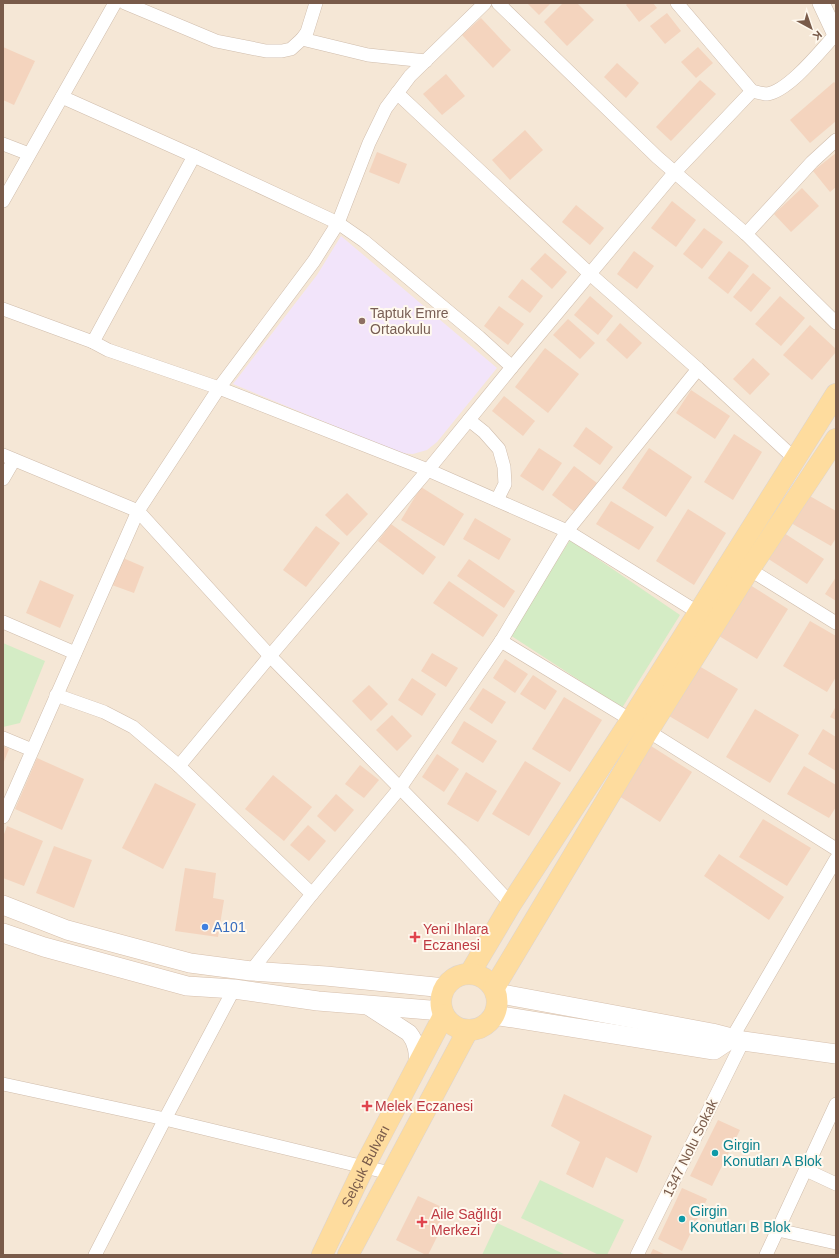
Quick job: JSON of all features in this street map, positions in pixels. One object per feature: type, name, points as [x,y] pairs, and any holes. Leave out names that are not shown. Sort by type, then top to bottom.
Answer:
[{"type":"main road","points":[[495,990],[648,731],[741,564],[795,459],[836,394]]},
{"type":"main road","points":[[470,973],[511,904],[699,613],[741,564],[836,439]]},
{"type":"main road","points":[[3,905],[67,930],[190,963],[251,971],[326,976],[445,988]]},
{"type":"main road","points":[[3,933],[44,947],[187,986],[234,989],[318,1001],[443,1013]]},
{"type":"main road","points":[[470,973],[485,977],[495,990],[498,1002],[492,1019],[485,1026],[468,1030],[459,1028],[451,1024],[443,1013],[441,1000],[445,988],[456,976],[470,973]]},
{"type":"main road","points":[[495,990],[712,1033],[738,1040],[836,1054]]},
{"type":"main road","name":"Selçuk Bulvarı","points":[[322,1255],[364,1167],[443,1013]]},
{"type":"main road","points":[[494,1015],[714,1050],[738,1040]]},
{"type":"main road","name":"Selçuk Bulvarı","points":[[348,1255],[468,1030]]},
{"type":"street","points":[[3,201],[115,3]]},
{"type":"street","points":[[125,3],[216,41],[266,51],[291,49],[302,40],[316,3]]},
{"type":"street","points":[[3,818],[138,511],[218,388],[314,261],[338,223],[369,143],[386,108],[410,76],[485,3]]},
{"type":"street","points":[[498,3],[675,172],[746,234],[836,323]]},
{"type":"street","points":[[677,3],[752,91],[767,94],[781,88],[800,72],[836,35],[821,3]]},
{"type":"street","points":[[302,40],[368,55],[426,61]]},
{"type":"street","points":[[179,766],[428,470],[675,172],[752,91]]},
{"type":"street","points":[[397,94],[590,274],[795,459]]},
{"type":"street","points":[[62,97],[338,223],[364,241],[512,367]]},
{"type":"street","points":[[746,234],[812,162],[836,140]]},
{"type":"street","points":[[3,144],[29,154]]},
{"type":"street","points":[[93,342],[194,156]]},
{"type":"street","points":[[3,309],[93,342],[108,350],[218,388],[428,470],[497,500],[567,531],[699,613]]},
{"type":"street","points":[[251,971],[312,894],[400,788],[501,641],[567,531],[698,370]]},
{"type":"street","points":[[469,420],[484,432],[499,449],[504,467],[505,484],[497,500]]},
{"type":"street","points":[[3,479],[8,458],[138,511],[270,656],[461,850],[511,904]]},
{"type":"street","points":[[741,564],[836,623]]},
{"type":"street","points":[[3,622],[75,653]]},
{"type":"street","points":[[501,641],[631,720]]},
{"type":"street","points":[[56,695],[104,712],[132,727],[179,766],[312,894]]},
{"type":"street","points":[[648,731],[836,848]]},
{"type":"street","points":[[3,738],[32,750]]},
{"type":"street","name":"1347 Nolu Sokak","points":[[638,1255],[738,1040],[836,859]]},
{"type":"street","points":[[95,1255],[234,989]]},
{"type":"street","points":[[366,1005],[409,1033],[418,1052],[417,1066]]},
{"type":"street","points":[[3,1084],[165,1119],[391,1173]]},
{"type":"street","points":[[766,1255],[836,1104]]},
{"type":"street","points":[[806,1170],[836,1184]]},
{"type":"street","points":[[778,1230],[836,1243]]},
{"type":"shaded area","points":[[3,3],[836,3],[836,1255],[3,1255]]},
{"type":"shaded area","name":"Taptuk Emre Ortaokulu","points":[[341,236],[497,368],[437,442],[427,450],[413,454],[400,453],[233,384],[317,275]]},
{"type":"green space","points":[[570,540],[680,615],[622,708],[510,635]]},
{"type":"green space","points":[[3,643],[45,661],[20,723],[3,727]]},
{"type":"green space","points":[[540,1180],[624,1220],[607,1255],[599,1255],[521,1218]]},
{"type":"green space","points":[[497,1223],[566,1255],[482,1255]]},
{"type":"building","points":[[527,3],[551,3],[539,15]]},
{"type":"building","points":[[563,3],[577,3],[594,20],[567,46],[544,22]]},
{"type":"building","points":[[628,3],[653,3],[657,8],[639,22],[626,5]]},
{"type":"building","points":[[667,13],[681,31],[665,44],[650,26]]},
{"type":"building","points":[[481,18],[511,50],[493,68],[462,35]]},
{"type":"building","points":[[3,47],[35,61],[14,105],[3,100]]},
{"type":"building","points":[[698,47],[713,63],[696,78],[681,62]]},
{"type":"building","points":[[617,63],[639,83],[626,98],[604,77]]},
{"type":"building","points":[[446,74],[465,96],[442,115],[423,94]]},
{"type":"building","points":[[700,80],[716,94],[671,141],[656,127]]},
{"type":"building","points":[[834,82],[836,84],[836,121],[810,143],[790,120]]},
{"type":"building","points":[[525,130],[543,150],[510,180],[492,160]]},
{"type":"building","points":[[377,152],[407,164],[399,184],[369,172]]},
{"type":"building","points":[[836,153],[836,187],[830,192],[813,171]]},
{"type":"building","points":[[802,188],[819,206],[791,232],[774,214]]},
{"type":"building","points":[[672,201],[696,220],[676,247],[651,228]]},
{"type":"building","points":[[576,205],[604,228],[590,245],[562,222]]},
{"type":"building","points":[[704,228],[723,242],[702,269],[683,254]]},
{"type":"building","points":[[634,251],[654,266],[637,289],[617,274]]},
{"type":"building","points":[[729,251],[749,266],[728,294],[708,278]]},
{"type":"building","points":[[545,253],[567,272],[552,289],[530,269]]},
{"type":"building","points":[[753,273],[771,288],[751,312],[733,297]]},
{"type":"building","points":[[522,279],[543,296],[530,313],[508,297]]},
{"type":"building","points":[[590,296],[613,316],[598,335],[574,315]]},
{"type":"building","points":[[780,296],[805,318],[781,346],[755,324]]},
{"type":"building","points":[[499,306],[524,324],[508,345],[484,326]]},
{"type":"building","points":[[568,319],[595,343],[580,359],[553,335]]},
{"type":"building","points":[[620,323],[642,343],[627,359],[606,340]]},
{"type":"building","points":[[810,325],[836,349],[836,352],[812,380],[783,355]]},
{"type":"building","points":[[545,348],[579,374],[548,413],[515,387]]},
{"type":"building","points":[[753,358],[770,374],[750,395],[733,379]]},
{"type":"building","points":[[691,390],[730,416],[715,439],[676,413]]},
{"type":"building","points":[[504,396],[535,421],[523,436],[492,411]]},
{"type":"building","points":[[586,427],[613,447],[600,465],[573,446]]},
{"type":"building","points":[[734,434],[762,452],[733,500],[704,482]]},
{"type":"building","points":[[539,448],[562,463],[543,491],[520,476]]},
{"type":"building","points":[[649,448],[692,477],[666,517],[622,488]]},
{"type":"building","points":[[574,466],[597,483],[575,512],[552,495]]},
{"type":"building","points":[[421,487],[464,514],[444,546],[401,520]]},
{"type":"building","points":[[347,493],[368,514],[347,536],[325,515]]},
{"type":"building","points":[[808,495],[836,511],[836,538],[831,546],[791,523]]},
{"type":"building","points":[[611,501],[654,527],[639,550],[596,524]]},
{"type":"building","points":[[688,509],[726,533],[694,585],[656,561]]},
{"type":"building","points":[[475,518],[511,539],[499,560],[463,539]]},
{"type":"building","points":[[391,524],[436,557],[423,575],[378,541]]},
{"type":"building","points":[[316,526],[340,543],[306,587],[283,570]]},
{"type":"building","points":[[784,533],[824,559],[807,584],[767,558]]},
{"type":"building","points":[[123,558],[144,567],[134,593],[112,585]]},
{"type":"building","points":[[469,559],[515,591],[504,608],[457,576]]},
{"type":"building","points":[[836,577],[836,601],[825,594]]},
{"type":"building","points":[[40,580],[74,595],[60,628],[26,613]]},
{"type":"building","points":[[449,581],[498,615],[483,637],[433,603]]},
{"type":"building","points":[[750,585],[788,609],[757,659],[719,636]]},
{"type":"building","points":[[810,621],[836,636],[836,677],[827,692],[783,666]]},
{"type":"building","points":[[432,653],[458,668],[446,687],[421,671]]},
{"type":"building","points":[[505,659],[528,674],[515,693],[493,678]]},
{"type":"building","points":[[699,666],[738,689],[708,739],[669,716]]},
{"type":"building","points":[[533,675],[557,691],[545,710],[520,694]]},
{"type":"building","points":[[412,678],[436,694],[422,716],[398,700]]},
{"type":"building","points":[[369,685],[388,704],[371,721],[352,701]]},
{"type":"building","points":[[483,688],[506,702],[492,724],[469,709]]},
{"type":"building","points":[[564,697],[602,720],[570,772],[532,749]]},
{"type":"building","points":[[836,706],[836,720],[830,717]]},
{"type":"building","points":[[755,709],[799,735],[770,783],[726,757]]},
{"type":"building","points":[[392,715],[412,736],[397,751],[376,730]]},
{"type":"building","points":[[464,721],[497,741],[483,763],[451,743]]},
{"type":"building","points":[[823,729],[836,737],[836,771],[808,754]]},
{"type":"building","points":[[3,746],[9,749],[3,764]]},
{"type":"building","points":[[651,746],[692,772],[660,822],[619,796]]},
{"type":"building","points":[[437,754],[459,769],[444,792],[422,777]]},
{"type":"building","points":[[37,758],[84,779],[62,830],[15,809]]},
{"type":"building","points":[[525,761],[561,783],[529,836],[492,814]]},
{"type":"building","points":[[360,765],[379,780],[364,798],[345,784]]},
{"type":"building","points":[[804,766],[836,785],[836,807],[829,818],[787,794]]},
{"type":"building","points":[[466,772],[497,791],[478,822],[447,804]]},
{"type":"building","points":[[273,775],[312,807],[284,841],[245,809]]},
{"type":"building","points":[[155,783],[196,804],[163,869],[122,848]]},
{"type":"building","points":[[336,794],[354,810],[335,832],[317,816]]},
{"type":"building","points":[[763,819],[811,848],[787,886],[739,857]]},
{"type":"building","points":[[308,825],[326,841],[309,861],[290,845]]},
{"type":"building","points":[[7,826],[43,841],[24,886],[3,878],[3,837]]},
{"type":"building","points":[[54,846],[92,860],[74,908],[36,893]]},
{"type":"building","points":[[719,854],[784,897],[769,920],[704,876]]},
{"type":"building","points":[[185,868],[216,873],[213,898],[224,900],[218,937],[175,931]]},
{"type":"building","points":[[564,1094],[652,1136],[637,1173],[606,1157],[593,1188],[566,1174],[580,1142],[551,1126]]},
{"type":"building","name":"Girgin Konutları A Blok","points":[[718,1120],[740,1130],[712,1186],[690,1176]]},
{"type":"building","name":"Girgin Konutları B Blok","points":[[682,1188],[707,1199],[682,1251],[658,1239]]},
{"type":"building","name":"Aile Sağlığı Merkezi","points":[[418,1196],[446,1209],[433,1235],[437,1237],[428,1255],[396,1240]]},
{"type":"building","points":[[653,1249],[666,1255],[650,1255]]},
{"type":"place","name":"Taptuk Emre Ortaokulu","points":[[362,321]]},
{"type":"place","name":"A101","points":[[205,927]]},
{"type":"place","name":"Yeni Ihlara Eczanesi","points":[[415,937]]},
{"type":"place","name":"Melek Eczanesi","points":[[367,1106]]},
{"type":"place","name":"Girgin Konutları A Blok","points":[[715,1153]]},
{"type":"place","name":"Girgin Konutları B Blok","points":[[682,1219]]},
{"type":"place","name":"Aile Sağlığı Merkezi","points":[[422,1222]]}]
